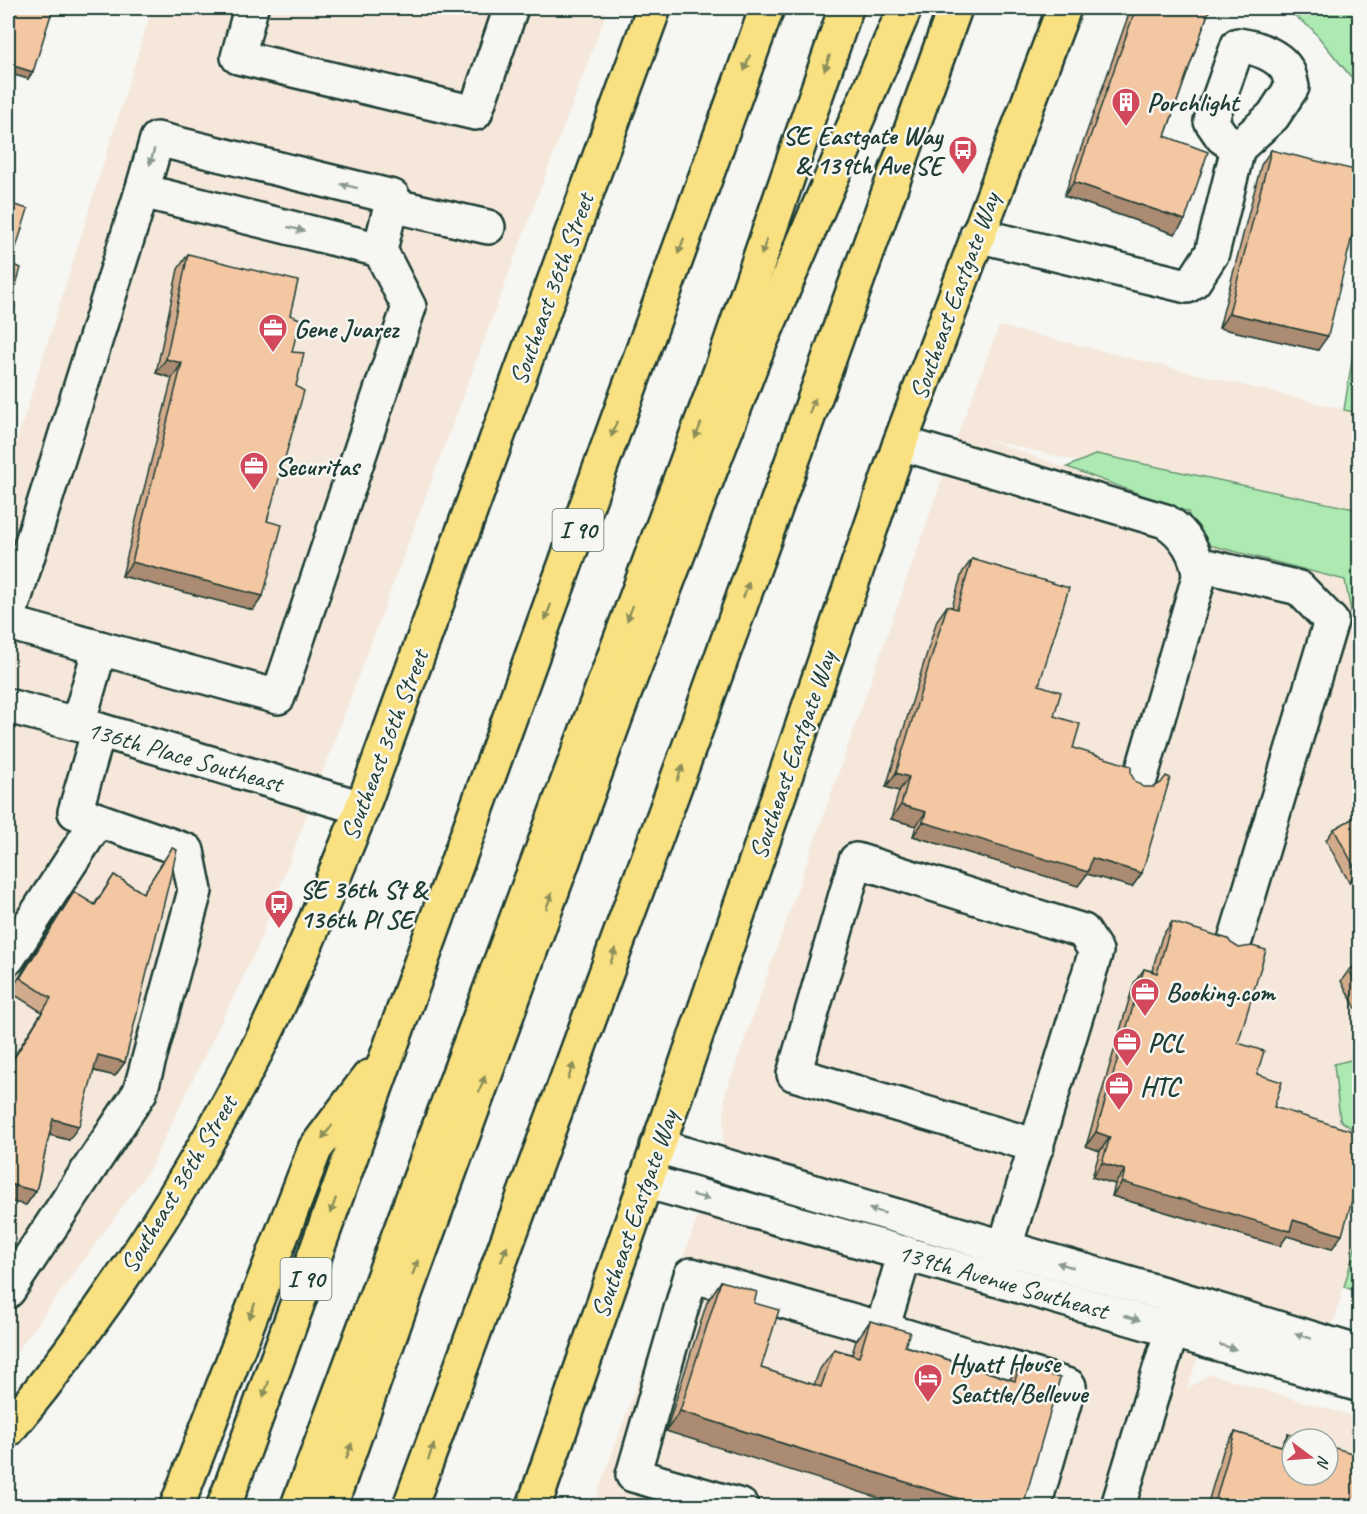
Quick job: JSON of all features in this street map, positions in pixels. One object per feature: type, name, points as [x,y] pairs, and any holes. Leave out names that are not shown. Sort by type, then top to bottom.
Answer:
[{"type":"main road","name":"Southeast 36th Street","points":[[8,1430],[113,1290],[199,1159],[263,1037],[313,928],[362,808],[654,8]]},
{"type":"main road","name":"I 90","points":[[224,1506],[767,8]]},
{"type":"main road","points":[[298,1506],[724,362],[846,8]]},
{"type":"main road","points":[[330,1506],[399,1310],[624,694],[754,357],[905,8]]},
{"type":"main road","points":[[410,1506],[701,715],[955,8]]},
{"type":"main road","name":"Southeast Eastgate Way","points":[[534,1506],[900,442],[1064,8]]},
{"type":"main road","points":[[177,1506],[315,1149],[388,1052]]},
{"type":"street","points":[[251,8],[238,57],[475,113],[512,8]]},
{"type":"street","points":[[157,139],[393,197],[391,205],[380,250],[409,307],[278,697],[8,621],[157,139]]},
{"type":"street","points":[[977,235],[1187,286],[1194,281],[1212,253],[1238,148]]},
{"type":"street","points":[[142,192],[380,250]]},
{"type":"street","points":[[391,205],[488,227]]},
{"type":"street","points":[[900,442],[1165,521],[1176,528],[1184,538],[1198,564],[1199,577],[1139,783]]},
{"type":"street","points":[[1198,564],[1299,588],[1331,621],[1234,944]]},
{"type":"street","points":[[8,1291],[140,1092],[195,891],[187,851],[75,812],[100,648]]},
{"type":"street","name":"136th Place Southeast","points":[[8,706],[89,727],[362,808]]},
{"type":"street","points":[[8,958],[98,820]]},
{"type":"street","points":[[995,1279],[1037,1146],[1096,951],[1083,931],[856,860],[794,1074],[1037,1146]]},
{"type":"street","name":"139th Avenue Southeast","points":[[657,1146],[1359,1353]]},
{"type":"street","name":"139th Avenue Southeast","points":[[645,1181],[905,1253],[1359,1385]]},
{"type":"street","points":[[882,1329],[905,1253]]},
{"type":"street","points":[[741,1506],[633,1475],[691,1275],[882,1329],[1069,1386],[1034,1506]]},
{"type":"street","points":[[1118,1506],[1181,1299]]},
{"type":"shaded area","points":[[152,8],[608,8],[257,948],[149,1170],[8,1364],[8,469]]},
{"type":"shaded area","points":[[999,326],[1359,413],[1359,530],[986,439],[1188,512],[1199,542],[1345,580],[1360,654],[1360,1058],[1334,1064],[1359,1134],[1359,1233],[1330,1335],[1218,1298],[1187,1389],[1210,1374],[1359,1418],[1359,1506],[593,1506],[723,1147],[725,1095],[959,431]]},
{"type":"green space","points":[[1284,8],[1359,8],[1359,92],[1351,77],[1312,29]]},
{"type":"green space","points":[[1359,317],[1359,413],[1344,410]]},
{"type":"green space","points":[[1097,454],[1359,510],[1359,654],[1345,580],[1198,542],[1188,512],[1067,467]]},
{"type":"green space","points":[[1359,1058],[1359,1134],[1340,1120],[1334,1064]]},
{"type":"green space","points":[[1359,1233],[1359,1292],[1344,1287]]},
{"type":"building","points":[[17,8],[53,8],[33,72],[8,64],[8,42]]},
{"type":"building","name":"Porchlight","points":[[1136,8],[1210,8],[1165,136],[1208,152],[1185,220],[1074,182]]},
{"type":"building","name":"Porchlight","points":[[1271,150],[1359,171],[1359,207],[1328,336],[1229,313]]},
{"type":"building","points":[[8,203],[28,209],[11,264],[21,268],[10,305],[15,306],[8,331]]},
{"type":"building","points":[[188,254],[298,281],[290,315],[300,319],[292,352],[304,353],[296,386],[304,391],[267,521],[282,525],[263,596],[132,562],[182,363],[166,359]]},
{"type":"building","points":[[972,559],[1069,588],[1039,685],[1061,692],[1054,716],[1080,724],[1073,748],[1131,766],[1131,774],[1135,781],[1143,787],[1154,787],[1166,776],[1170,778],[1142,873],[1092,858],[1088,872],[923,822],[926,812],[901,805],[909,777],[896,773],[947,606],[957,609]]},
{"type":"building","points":[[1359,815],[1359,870],[1357,872],[1334,829]]},
{"type":"building","points":[[172,848],[177,850],[125,1062],[98,1055],[79,1126],[53,1119],[36,1191],[9,1184],[8,1189],[8,1068],[51,998],[20,978],[74,892],[95,905],[114,875],[143,893]]},
{"type":"building","points":[[1172,922],[1228,939],[1239,948],[1252,946],[1266,950],[1238,1043],[1264,1051],[1257,1074],[1282,1082],[1274,1107],[1359,1133],[1359,1176],[1342,1235],[1293,1220],[1290,1231],[1122,1182],[1125,1170],[1102,1163],[1110,1137],[1096,1132],[1144,969],[1157,973]]},
{"type":"building","points":[[1359,964],[1359,989],[1349,970]]},
{"type":"building","name":"Hyatt House Seattle/Bellevue","points":[[721,1281],[757,1292],[754,1303],[779,1310],[761,1368],[821,1387],[834,1349],[859,1357],[870,1321],[910,1332],[905,1346],[1015,1381],[1019,1366],[1060,1378],[1023,1506],[982,1506],[680,1411]]},
{"type":"building","points":[[1235,1432],[1280,1446],[1280,1487],[1340,1487],[1340,1449],[1359,1455],[1359,1506],[1214,1506]]},
{"type":"place","name":"Porchlight","points":[[1126,128]]},
{"type":"place","name":"SE Eastgate Way & 139th Ave SE","points":[[963,176]]},
{"type":"place","name":"Gene Juarez","points":[[273,354]]},
{"type":"place","name":"Securitas","points":[[254,492]]},
{"type":"place","name":"SE 36th St & 136th Pl SE","points":[[279,930]]},
{"type":"place","name":"Booking.com","points":[[1145,1018]]},
{"type":"place","name":"PCL","points":[[1127,1068]]},
{"type":"place","name":"HTC","points":[[1119,1112]]},
{"type":"place","name":"Hyatt House Seattle/Bellevue","points":[[928,1404]]}]
